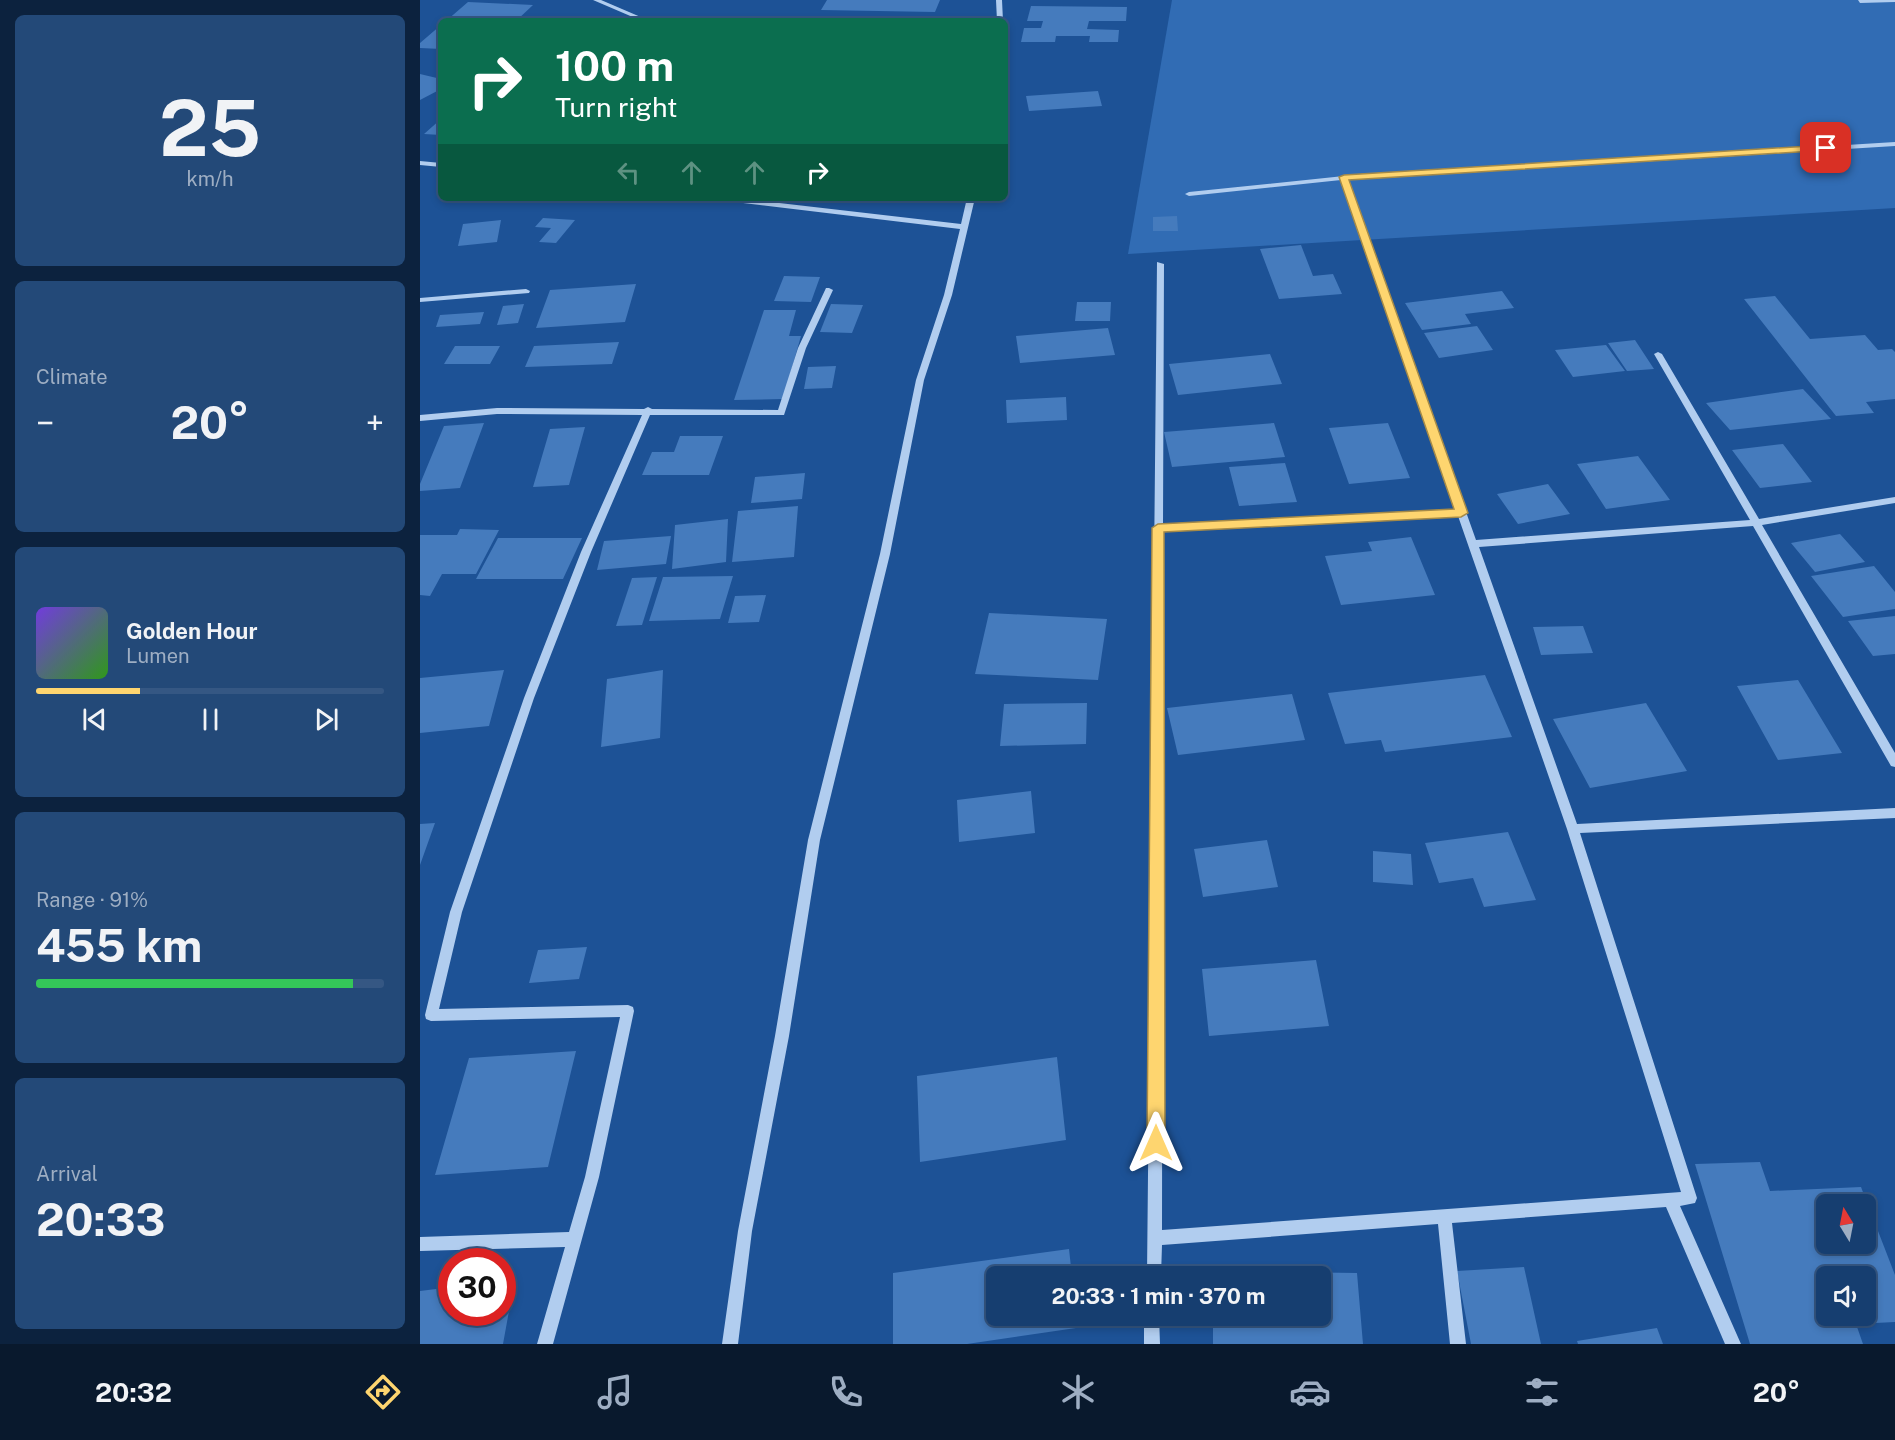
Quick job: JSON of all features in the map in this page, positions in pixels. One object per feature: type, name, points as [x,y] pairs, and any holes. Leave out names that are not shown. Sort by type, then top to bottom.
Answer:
[{"type":"street","points":[[596,0],[639,18]]},
{"type":"street","points":[[999,0],[1000,18]]},
{"type":"street","points":[[1860,1],[1895,0]]},
{"type":"street","points":[[1189,194],[1344,177],[1895,144]]},
{"type":"street","points":[[420,163],[438,165]]},
{"type":"street","points":[[1155,1238],[1690,1198],[1573,829],[1344,177]]},
{"type":"street","points":[[743,201],[964,227]]},
{"type":"street","points":[[730,1344],[745,1231],[782,1036],[814,840],[882,565],[920,380],[948,295],[970,201]]},
{"type":"street","points":[[1154,1266],[1160,264]]},
{"type":"street","points":[[420,418],[497,411],[780,412],[802,348],[829,290]]},
{"type":"street","points":[[420,300],[526,291]]},
{"type":"street","points":[[1658,354],[1895,763]]},
{"type":"street","points":[[545,1344],[592,1177],[628,1011],[425,1016],[456,912],[529,698],[586,552],[648,410]]},
{"type":"street","points":[[1472,544],[1756,522],[1895,500]]},
{"type":"street","points":[[1158,528],[1461,513]]},
{"type":"street","points":[[1573,829],[1895,813]]},
{"type":"street","points":[[1670,1199],[1732,1344]]},
{"type":"street","points":[[1444,1216],[1458,1344]]},
{"type":"street","points":[[420,1244],[575,1239]]},
{"type":"street","points":[[1152,1326],[1152,1344]]},
{"type":"shaded area","points":[[1172,0],[1895,0],[1895,208],[1128,254]]},
{"type":"building","points":[[827,0],[940,0],[935,12],[821,10]]},
{"type":"building","points":[[468,2],[533,5],[519,18],[449,18]]},
{"type":"building","points":[[1031,6],[1127,7],[1126,21],[1089,21],[1087,29],[1119,30],[1118,42],[1089,42],[1090,36],[1056,36],[1055,42],[1021,42],[1024,28],[1041,28],[1043,21],[1027,21]]},
{"type":"building","points":[[438,28],[438,49],[420,48],[420,43]]},
{"type":"building","points":[[420,74],[438,78],[438,91],[420,100]]},
{"type":"building","points":[[1098,91],[1102,106],[1029,111],[1026,96]]},
{"type":"building","points":[[438,122],[438,135],[424,134]]},
{"type":"building","points":[[1177,216],[1178,231],[1153,231],[1153,217]]},
{"type":"building","points":[[543,218],[575,220],[556,243],[539,242],[551,228],[535,227]]},
{"type":"building","points":[[501,220],[497,242],[458,246],[463,224]]},
{"type":"building","points":[[1301,245],[1313,276],[1333,274],[1342,294],[1279,299],[1260,249]]},
{"type":"building","points":[[784,276],[820,277],[811,302],[774,301]]},
{"type":"building","points":[[636,284],[625,322],[536,328],[550,290]]},
{"type":"building","points":[[1502,291],[1514,308],[1465,314],[1471,324],[1422,330],[1405,303]]},
{"type":"building","points":[[1775,296],[1810,339],[1865,335],[1878,350],[1892,349],[1895,352],[1895,399],[1866,402],[1874,413],[1836,416],[1744,299]]},
{"type":"building","points":[[1077,302],[1111,302],[1110,321],[1075,321]]},
{"type":"building","points":[[524,304],[518,323],[497,325],[503,306]]},
{"type":"building","points":[[831,304],[863,305],[852,333],[820,332]]},
{"type":"building","points":[[764,310],[796,310],[789,336],[801,336],[783,399],[734,400]]},
{"type":"building","points":[[484,312],[480,324],[436,327],[440,315]]},
{"type":"building","points":[[1477,326],[1493,350],[1439,358],[1424,333]]},
{"type":"building","points":[[1108,328],[1115,355],[1020,363],[1016,336]]},
{"type":"building","points":[[1635,340],[1654,369],[1627,371],[1608,343]]},
{"type":"building","points":[[619,342],[612,364],[525,367],[534,346]]},
{"type":"building","points":[[1606,345],[1625,371],[1573,377],[1555,350]]},
{"type":"building","points":[[455,346],[500,346],[490,364],[444,364]]},
{"type":"building","points":[[1270,354],[1282,384],[1178,395],[1169,364]]},
{"type":"building","points":[[836,366],[832,388],[804,389],[808,367]]},
{"type":"building","points":[[1803,389],[1831,419],[1730,430],[1706,403]]},
{"type":"building","points":[[1066,397],[1067,420],[1007,423],[1006,400]]},
{"type":"building","points":[[484,423],[460,488],[420,491],[420,484],[444,426]]},
{"type":"building","points":[[1274,423],[1285,457],[1172,467],[1164,432]]},
{"type":"building","points":[[1388,423],[1410,478],[1349,484],[1329,428]]},
{"type":"building","points":[[585,427],[569,485],[533,487],[550,429]]},
{"type":"building","points":[[680,436],[723,436],[709,475],[642,475],[652,452],[674,452]]},
{"type":"building","points":[[1783,444],[1812,482],[1760,488],[1732,450]]},
{"type":"building","points":[[1638,456],[1670,500],[1606,509],[1577,464]]},
{"type":"building","points":[[1285,463],[1297,502],[1239,506],[1229,467]]},
{"type":"building","points":[[805,473],[802,499],[751,503],[755,477]]},
{"type":"building","points":[[1548,484],[1570,514],[1518,524],[1497,494]]},
{"type":"building","points":[[798,506],[794,557],[732,562],[738,511]]},
{"type":"building","points":[[728,519],[726,562],[672,569],[675,525]]},
{"type":"building","points":[[460,529],[499,530],[476,574],[442,574],[430,596],[420,595],[420,535],[457,535]]},
{"type":"building","points":[[1840,534],[1865,562],[1815,572],[1791,543]]},
{"type":"building","points":[[671,536],[666,564],[597,570],[604,541]]},
{"type":"building","points":[[1411,537],[1435,595],[1341,605],[1325,556],[1372,551],[1368,542]]},
{"type":"building","points":[[498,538],[582,538],[563,579],[476,579]]},
{"type":"building","points":[[1874,566],[1895,592],[1895,609],[1843,617],[1811,576]]},
{"type":"building","points":[[733,576],[720,619],[649,621],[663,577]]},
{"type":"building","points":[[657,577],[642,625],[616,626],[632,578]]},
{"type":"building","points":[[766,595],[759,622],[728,623],[735,596]]},
{"type":"building","points":[[989,613],[1107,619],[1098,680],[975,674]]},
{"type":"building","points":[[1895,616],[1895,654],[1873,656],[1848,621]]},
{"type":"building","points":[[1583,626],[1593,653],[1541,655],[1533,627]]},
{"type":"building","points":[[504,670],[489,726],[420,733],[420,678]]},
{"type":"building","points":[[663,670],[660,738],[601,747],[607,679]]},
{"type":"building","points":[[1485,675],[1512,737],[1385,752],[1381,740],[1345,744],[1328,693]]},
{"type":"building","points":[[1798,680],[1842,753],[1778,760],[1737,686]]},
{"type":"building","points":[[1292,694],[1305,740],[1178,755],[1167,708]]},
{"type":"building","points":[[1087,703],[1086,744],[1000,746],[1004,704]]},
{"type":"building","points":[[1646,703],[1687,771],[1590,788],[1553,719]]},
{"type":"building","points":[[1031,791],[1035,833],[959,842],[957,800]]},
{"type":"building","points":[[435,823],[420,865],[420,824]]},
{"type":"building","points":[[1508,832],[1536,900],[1484,907],[1473,878],[1439,883],[1425,843]]},
{"type":"building","points":[[1267,840],[1278,887],[1203,897],[1194,849]]},
{"type":"building","points":[[1373,851],[1411,854],[1413,885],[1373,882]]},
{"type":"building","points":[[587,947],[579,979],[529,983],[538,950]]},
{"type":"building","points":[[1316,960],[1329,1026],[1209,1036],[1202,969]]},
{"type":"building","points":[[576,1051],[548,1167],[435,1175],[469,1058]]},
{"type":"building","points":[[1057,1057],[1066,1140],[920,1162],[917,1076]]},
{"type":"building","points":[[1760,1162],[1770,1191],[1861,1187],[1864,1194],[1816,1194],[1816,1254],[1876,1254],[1876,1226],[1895,1275],[1895,1322],[1876,1323],[1876,1266],[1816,1266],[1816,1326],[1857,1326],[1863,1344],[1750,1344],[1695,1164]]},
{"type":"building","points":[[1069,1249],[1071,1266],[986,1266],[986,1326],[1076,1326],[1076,1328],[967,1344],[893,1344],[893,1273]]},
{"type":"building","points":[[1524,1267],[1541,1344],[1471,1344],[1457,1271]]},
{"type":"building","points":[[1331,1273],[1357,1273],[1363,1344],[1213,1344],[1213,1326],[1331,1326]]},
{"type":"building","points":[[438,1289],[438,1326],[506,1326],[503,1344],[420,1344],[420,1291]]},
{"type":"building","points":[[1657,1328],[1663,1344],[1578,1344],[1577,1341]]},
{"type":"route","points":[[1156,1143],[1158,528],[1461,513],[1344,177],[1826,148]]}]
